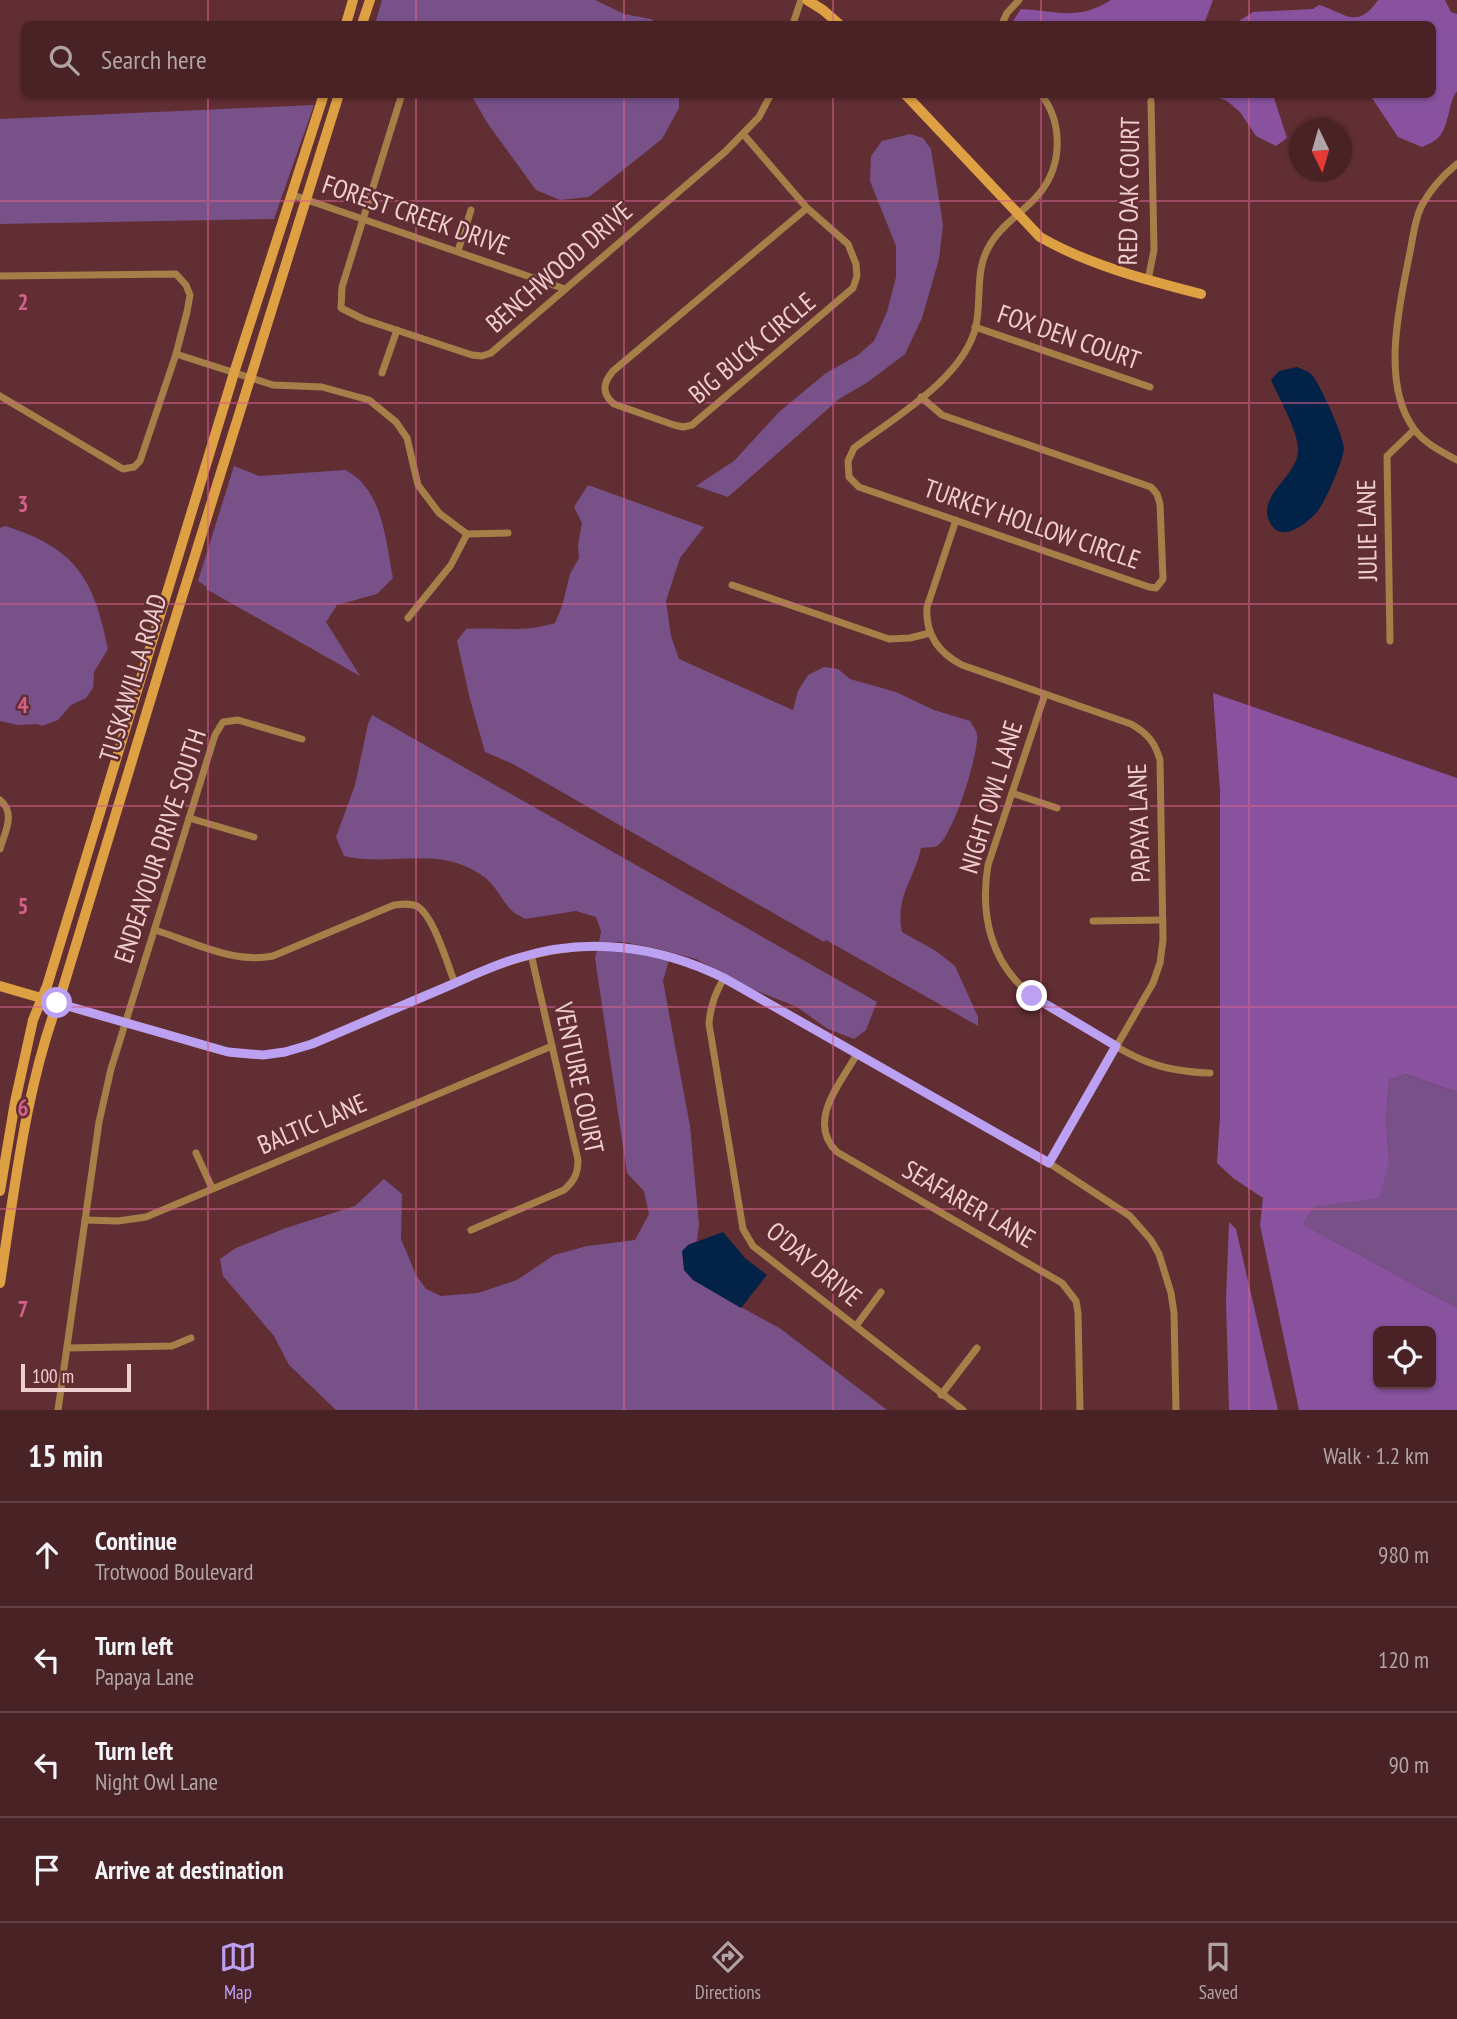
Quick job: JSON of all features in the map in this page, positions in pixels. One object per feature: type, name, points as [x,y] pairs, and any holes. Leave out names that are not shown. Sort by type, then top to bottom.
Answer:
[{"type":"main road","points":[[347,21],[353,0]]},
{"type":"main road","points":[[363,21],[370,0]]},
{"type":"main road","points":[[804,0],[823,10],[836,21]]},
{"type":"main road","name":"TUSKAWILLA ROAD","points":[[0,1191],[15,1102],[33,1020],[47,986],[234,373],[323,98]]},
{"type":"main road","name":"TUSKAWILLA ROAD","points":[[0,1283],[30,1104],[57,1003],[339,98]]},
{"type":"main road","points":[[909,98],[1040,237],[1067,252],[1148,280],[1201,294]]},
{"type":"main road","points":[[0,986],[57,1003]]},
{"type":"main road","points":[[15,1102],[30,1104]]},
{"type":"main road","points":[[3,1173],[17,1173]]},
{"type":"street","points":[[794,21],[804,0]]},
{"type":"street","points":[[1003,21],[1019,0]]},
{"type":"street","points":[[364,219],[401,98]]},
{"type":"street","name":"BENCHWOOD DRIVE","points":[[364,219],[342,287],[341,308],[350,314],[397,330],[482,356],[491,353],[744,135],[759,117],[769,98]]},
{"type":"street","points":[[921,397],[963,358],[975,327],[981,262],[991,242],[1017,213],[1038,195],[1055,166],[1057,131],[1049,104],[1044,98]]},
{"type":"street","name":"RED OAK COURT","points":[[1148,280],[1154,250],[1151,101]]},
{"type":"street","name":"BIG BUCK CIRCLE","points":[[744,135],[807,208],[848,244],[854,254],[857,276],[853,288],[692,425],[674,425],[609,400],[604,392],[604,385],[613,371],[807,208]]},
{"type":"street","points":[[1457,164],[1438,182],[1422,205],[1416,220],[1402,292],[1395,358],[1402,406],[1414,430],[1441,452],[1457,460]]},
{"type":"street","name":"FOREST CREEK DRIVE","points":[[293,195],[565,289]]},
{"type":"street","points":[[458,251],[471,210]]},
{"type":"street","points":[[0,276],[176,274],[186,285],[190,295],[176,354],[140,461],[134,467],[123,469],[0,396]]},
{"type":"street","name":"FOX DEN COURT","points":[[975,327],[1150,387]]},
{"type":"street","points":[[382,373],[397,330]]},
{"type":"street","points":[[176,354],[273,385],[322,387],[369,400],[383,410],[407,438],[418,485],[439,513],[467,534],[508,533]]},
{"type":"street","name":"TURKEY HOLLOW CIRCLE","points":[[921,397],[942,415],[1152,487],[1160,504],[1163,579],[1156,588],[859,487],[849,477],[847,468],[854,449],[921,397]]},
{"type":"street","name":"JULIE LANE","points":[[1390,641],[1387,456],[1414,430]]},
{"type":"street","points":[[732,585],[889,639],[930,633],[926,620],[927,607],[956,520]]},
{"type":"street","points":[[408,618],[451,565],[467,534]]},
{"type":"street","name":"PAPAYA LANE","points":[[930,633],[939,648],[956,662],[1132,724],[1144,731],[1156,747],[1160,760],[1163,920],[1160,963],[1153,983],[1049,1163]]},
{"type":"street","name":"NIGHT OWL LANE","points":[[1045,694],[988,865],[984,888],[990,936],[1013,978],[1032,996],[1116,1046],[1158,1067],[1179,1072],[1210,1073]]},
{"type":"street","name":"ENDEAVOUR DRIVE SOUTH","points":[[58,1410],[99,1122],[125,1022],[215,735],[223,722],[238,720],[302,740]]},
{"type":"street","points":[[1012,793],[1057,808]]},
{"type":"street","points":[[0,800],[7,806],[9,816],[0,849]]},
{"type":"street","points":[[189,818],[254,836]]},
{"type":"street","points":[[155,930],[237,957],[260,959],[405,903],[416,906],[430,921],[455,983]]},
{"type":"street","points":[[1093,921],[1163,920]]},
{"type":"street","points":[[57,1003],[228,1052],[263,1055],[312,1044],[531,954],[578,946],[623,947],[659,953],[696,964],[1049,1163],[1130,1216],[1151,1240],[1159,1254],[1171,1293],[1174,1313],[1176,1410]]},
{"type":"street","name":"VENTURE COURT","points":[[471,1230],[564,1190],[574,1181],[578,1160],[531,954]]},
{"type":"street","name":"O'DAY DRIVE","points":[[724,978],[709,1011],[709,1024],[743,1228],[753,1246],[962,1410]]},
{"type":"street","name":"BALTIC LANE","points":[[85,1220],[118,1221],[146,1217],[552,1046]]},
{"type":"street","name":"SEAFARER LANE","points":[[857,1054],[825,1111],[822,1126],[826,1139],[837,1152],[1062,1283],[1076,1301],[1078,1313],[1080,1410]]},
{"type":"street","points":[[196,1153],[212,1188]]},
{"type":"street","points":[[856,1326],[881,1292]]},
{"type":"street","points":[[67,1348],[172,1346],[191,1338]]},
{"type":"street","points":[[941,1395],[977,1348]]},
{"type":"shaded area","points":[[382,0],[595,0],[624,14],[653,21],[376,21]]},
{"type":"shaded area","points":[[1111,0],[1213,0],[1205,21],[1013,21],[1021,9],[1077,13]]},
{"type":"shaded area","points":[[1378,0],[1445,0],[1451,12],[1457,14],[1457,91],[1441,134],[1422,147],[1398,137],[1372,98],[1436,98],[1436,21],[1239,21],[1253,12],[1313,9],[1319,5],[1349,17],[1363,15]]},
{"type":"shaded area","points":[[473,98],[679,98],[679,108],[662,139],[589,197],[560,200],[536,190],[488,124]]},
{"type":"shaded area","points":[[1220,98],[1274,98],[1287,138],[1276,146],[1256,136],[1240,112]]},
{"type":"shaded area","points":[[314,105],[274,219],[0,224],[0,119]]},
{"type":"shaded area","points":[[910,134],[923,138],[931,149],[943,225],[939,259],[922,318],[905,354],[868,382],[839,399],[728,497],[696,486],[734,461],[779,412],[826,373],[858,355],[874,341],[887,312],[896,277],[896,246],[870,181],[871,156],[882,141]]},
{"type":"shaded area","points":[[234,466],[259,476],[346,470],[370,493],[384,528],[393,578],[377,594],[337,605],[326,622],[360,676],[206,589],[207,587],[198,581]]},
{"type":"shaded area","points":[[588,485],[704,527],[680,558],[666,601],[671,636],[679,659],[793,710],[798,691],[808,675],[824,667],[838,669],[850,679],[896,692],[934,710],[970,721],[977,733],[977,745],[964,794],[943,839],[937,846],[921,848],[903,898],[901,920],[902,932],[936,951],[955,966],[978,1017],[978,1026],[826,940],[824,942],[513,764],[485,752],[457,641],[466,629],[521,629],[555,623],[570,574],[579,558],[578,545],[582,523],[574,507]]},
{"type":"shaded area","points":[[5,526],[49,545],[78,569],[96,603],[108,649],[94,672],[93,688],[86,698],[71,705],[58,720],[42,726],[0,721],[0,528]]},
{"type":"shaded area","points":[[1213,693],[1457,778],[1457,1092],[1406,1074],[1389,1080],[1386,1122],[1389,1159],[1380,1198],[1315,1206],[1303,1224],[1457,1308],[1457,1410],[1299,1410],[1260,1225],[1263,1198],[1233,1178],[1217,1163],[1220,1116],[1220,791]]},
{"type":"shaded area","points":[[372,715],[877,1002],[866,1030],[854,1039],[828,1029],[797,1007],[752,989],[696,959],[624,942],[599,942],[601,931],[596,917],[576,911],[525,919],[511,910],[485,878],[463,865],[430,858],[362,859],[344,856],[336,837],[355,785]]},
{"type":"shaded area","points":[[597,950],[623,951],[669,960],[663,981],[690,1126],[699,1225],[697,1241],[688,1245],[721,1296],[781,1329],[887,1410],[336,1410],[289,1365],[274,1336],[223,1276],[220,1259],[236,1248],[286,1228],[355,1206],[384,1179],[402,1194],[401,1239],[416,1275],[426,1289],[441,1296],[478,1293],[517,1280],[554,1255],[587,1246],[635,1240],[649,1214],[644,1191],[627,1173],[595,958]]},
{"type":"shaded area","points":[[1406,1074],[1457,1092],[1457,1308],[1303,1224],[1315,1206],[1389,1159],[1386,1122],[1389,1080]]},
{"type":"shaded area","points":[[1229,1222],[1236,1229],[1278,1410],[1229,1410],[1226,1299]]},
{"type":"water","points":[[1297,367],[1311,374],[1320,387],[1344,448],[1334,481],[1317,512],[1299,527],[1282,532],[1272,526],[1267,516],[1268,506],[1271,497],[1291,470],[1298,450],[1292,425],[1271,380],[1279,371]]},
{"type":"water","points":[[723,1232],[745,1258],[767,1275],[741,1308],[693,1280],[684,1270],[682,1251],[688,1245]]},
{"type":"route","points":[[57,1003],[228,1052],[263,1055],[312,1044],[515,958],[578,946],[623,947],[659,953],[696,964],[724,978],[1049,1163],[1116,1046],[1032,996]]}]
